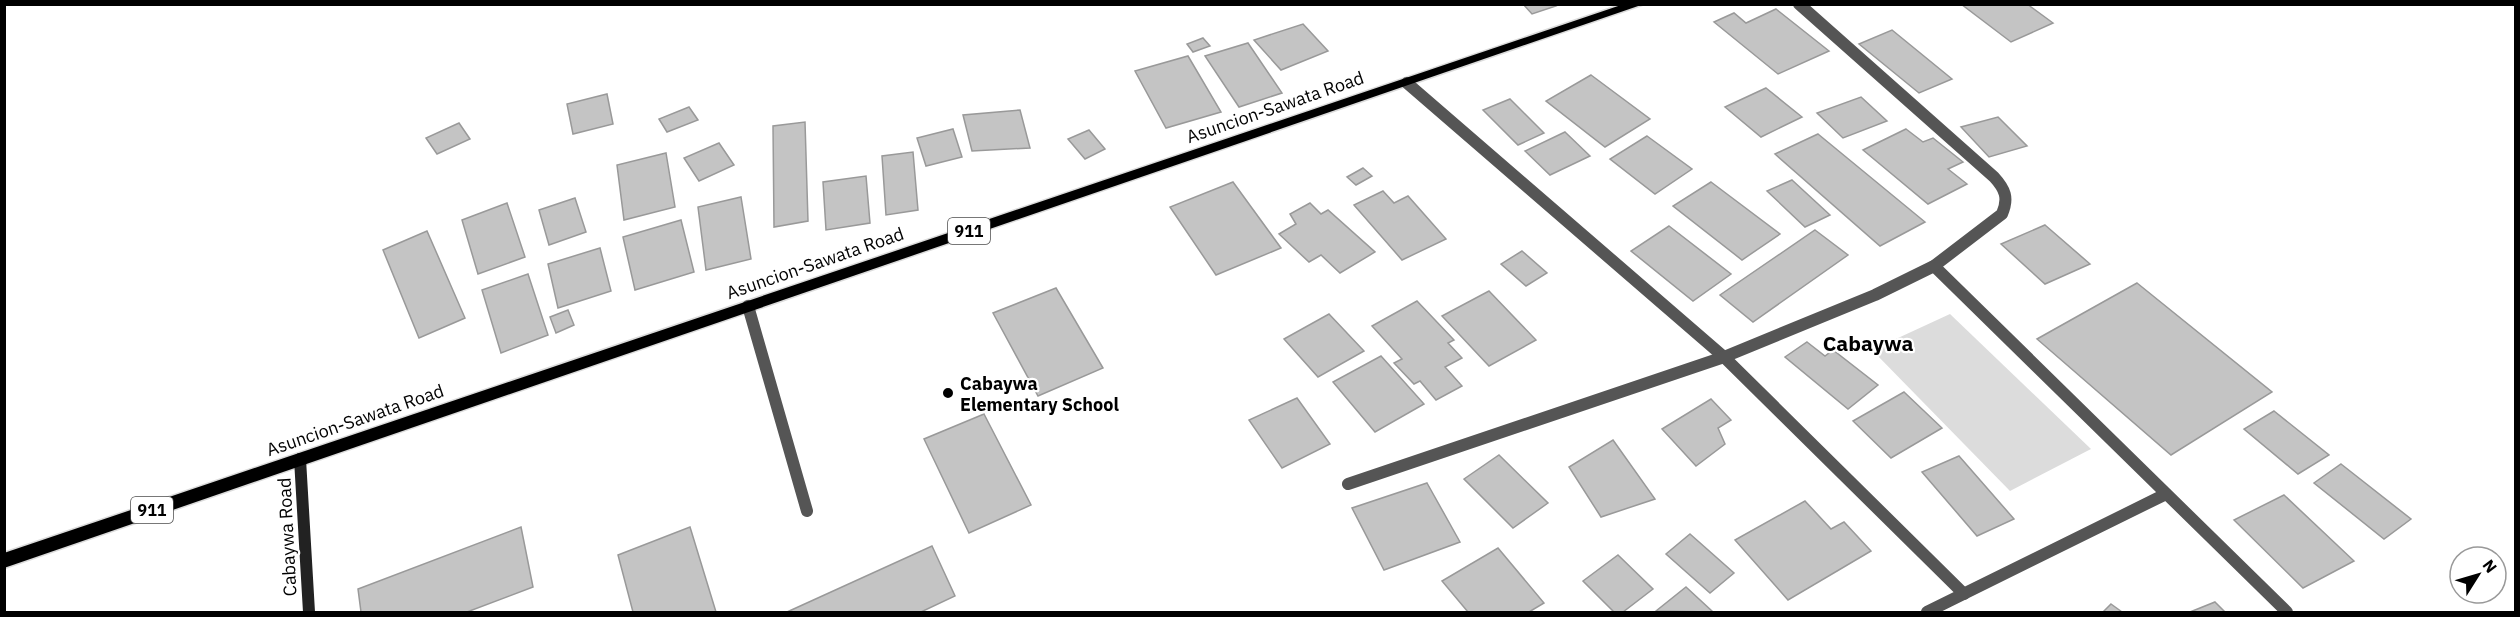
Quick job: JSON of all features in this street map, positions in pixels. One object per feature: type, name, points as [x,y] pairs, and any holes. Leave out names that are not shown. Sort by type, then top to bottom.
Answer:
[{"type":"main road","name":"Asuncion-Sawata Road","points":[[4,561],[1638,4]]},
{"type":"main road","name":"Cabaywa Road","points":[[300,459],[309,612]]},
{"type":"street","points":[[1348,484],[1724,357],[1875,295],[1934,266],[2002,213],[2008,202],[2004,188],[1799,4]]},
{"type":"street","points":[[1407,82],[1724,357],[1964,594]]},
{"type":"street","points":[[1934,266],[2287,612]]},
{"type":"street","points":[[748,306],[807,511]]},
{"type":"street","points":[[1927,612],[2166,494]]},
{"type":"shaded area","points":[[1950,314],[2091,449],[2010,491],[1872,350]]},
{"type":"building","points":[[1523,4],[1554,4],[1556,6],[1532,14]]},
{"type":"building","points":[[1961,4],[2027,4],[2053,23],[2011,42]]},
{"type":"building","points":[[1776,9],[1829,51],[1778,74],[1714,22],[1734,13],[1746,23]]},
{"type":"building","points":[[1303,24],[1328,51],[1281,70],[1254,40]]},
{"type":"building","points":[[1892,30],[1952,79],[1919,93],[1859,44]]},
{"type":"building","points":[[1203,38],[1210,46],[1193,52],[1187,44]]},
{"type":"building","points":[[1248,43],[1282,93],[1239,107],[1205,56]]},
{"type":"building","points":[[1188,56],[1221,112],[1166,128],[1135,71]]},
{"type":"building","points":[[1591,75],[1650,119],[1605,147],[1546,101]]},
{"type":"building","points":[[1766,88],[1802,117],[1761,137],[1725,107]]},
{"type":"building","points":[[607,94],[613,124],[573,134],[567,104]]},
{"type":"building","points":[[1861,97],[1887,121],[1843,138],[1817,113]]},
{"type":"building","points":[[1510,99],[1544,133],[1518,145],[1483,110]]},
{"type":"building","points":[[689,107],[698,120],[667,132],[659,119]]},
{"type":"building","points":[[1020,110],[1030,148],[972,151],[963,115]]},
{"type":"building","points":[[1998,117],[2027,146],[1989,157],[1961,127]]},
{"type":"building","points":[[805,122],[808,221],[774,227],[773,126]]},
{"type":"building","points":[[459,123],[470,139],[437,154],[426,138]]},
{"type":"building","points":[[953,129],[962,157],[926,166],[917,138]]},
{"type":"building","points":[[1906,129],[1923,142],[1933,138],[1963,162],[1948,169],[1967,184],[1928,204],[1863,150]]},
{"type":"building","points":[[1089,130],[1105,149],[1085,159],[1068,139]]},
{"type":"building","points":[[1565,132],[1590,156],[1550,175],[1525,151]]},
{"type":"building","points":[[1818,134],[1925,222],[1880,246],[1775,154]]},
{"type":"building","points":[[1647,136],[1692,169],[1655,194],[1610,159]]},
{"type":"building","points":[[719,143],[734,165],[699,181],[684,158]]},
{"type":"building","points":[[913,152],[918,210],[886,215],[882,156]]},
{"type":"building","points":[[666,153],[675,207],[624,220],[617,165]]},
{"type":"building","points":[[1363,168],[1372,176],[1356,185],[1347,177]]},
{"type":"building","points":[[866,176],[870,223],[826,230],[823,182]]},
{"type":"building","points":[[1792,180],[1830,215],[1805,227],[1767,191]]},
{"type":"building","points":[[1233,182],[1281,248],[1216,275],[1170,207]]},
{"type":"building","points":[[1711,182],[1780,234],[1742,260],[1673,206]]},
{"type":"building","points":[[1383,191],[1394,203],[1408,196],[1446,239],[1402,260],[1354,205]]},
{"type":"building","points":[[741,197],[751,259],[706,270],[698,207]]},
{"type":"building","points":[[575,198],[586,232],[549,245],[539,210]]},
{"type":"building","points":[[507,203],[525,257],[478,274],[462,220]]},
{"type":"building","points":[[1310,203],[1321,214],[1328,210],[1375,252],[1340,273],[1321,255],[1309,262],[1279,234],[1296,224],[1290,214]]},
{"type":"building","points":[[681,220],[694,272],[635,290],[623,237]]},
{"type":"building","points":[[2045,225],[2090,264],[2045,284],[2001,244]]},
{"type":"building","points":[[1669,226],[1731,274],[1693,301],[1631,251]]},
{"type":"building","points":[[1815,230],[1848,255],[1753,322],[1720,295]]},
{"type":"building","points":[[427,231],[465,318],[419,338],[383,250]]},
{"type":"building","points":[[600,248],[611,291],[558,308],[548,264]]},
{"type":"building","points":[[1522,251],[1547,273],[1526,286],[1501,264]]},
{"type":"building","points":[[528,274],[548,335],[501,353],[482,290]]},
{"type":"building","points":[[2137,283],[2272,392],[2171,455],[2037,339]]},
{"type":"building","points":[[1056,288],[1103,368],[1038,396],[993,313]]},
{"type":"building","points":[[1489,291],[1536,340],[1489,366],[1442,316]]},
{"type":"building","points":[[1417,301],[1454,340],[1448,343],[1462,358],[1445,367],[1462,386],[1436,400],[1420,381],[1414,384],[1394,363],[1402,359],[1372,326]]},
{"type":"building","points":[[568,310],[574,325],[556,333],[550,317]]},
{"type":"building","points":[[1329,314],[1364,351],[1318,377],[1284,339]]},
{"type":"building","points":[[1807,342],[1825,356],[1833,350],[1878,385],[1848,409],[1785,357]]},
{"type":"building","points":[[1381,356],[1424,404],[1375,432],[1333,382]]},
{"type":"building","points":[[1904,392],[1942,428],[1891,458],[1853,421]]},
{"type":"building","points":[[1297,398],[1330,444],[1282,468],[1249,420]]},
{"type":"building","points":[[1711,399],[1731,420],[1718,428],[1725,444],[1696,466],[1662,429]]},
{"type":"building","points":[[2274,411],[2329,455],[2298,474],[2244,429]]},
{"type":"building","points":[[984,414],[1031,505],[969,533],[924,439]]},
{"type":"building","points":[[1613,440],[1655,499],[1601,517],[1569,467]]},
{"type":"building","points":[[1499,455],[1548,503],[1513,528],[1464,479]]},
{"type":"building","points":[[1959,456],[2014,519],[1977,536],[1922,472]]},
{"type":"building","points":[[2341,464],[2411,519],[2384,539],[2314,483]]},
{"type":"building","points":[[1427,483],[1460,542],[1384,570],[1352,508]]},
{"type":"building","points":[[2284,495],[2354,561],[2303,588],[2234,520]]},
{"type":"building","points":[[1805,501],[1831,529],[1844,522],[1871,551],[1788,600],[1735,540]]},
{"type":"building","points":[[521,527],[533,587],[467,612],[361,612],[358,589]]},
{"type":"building","points":[[690,527],[716,612],[633,612],[618,555]]},
{"type":"building","points":[[1690,534],[1734,573],[1710,593],[1666,554]]},
{"type":"building","points":[[932,546],[955,596],[921,612],[787,612]]},
{"type":"building","points":[[1498,548],[1544,603],[1529,612],[1468,612],[1442,581]]},
{"type":"building","points":[[1618,555],[1653,589],[1623,612],[1614,612],[1583,581]]},
{"type":"building","points":[[1686,587],[1713,612],[1656,611]]},
{"type":"building","points":[[2215,602],[2225,612],[2190,612]]},
{"type":"building","points":[[2111,604],[2122,612],[2103,612]]},
{"type":"place","name":"Cabaywa Elementary School","points":[[948,393]]},
{"type":"district","name":"Cabaywa","points":[[1868,343]]}]
